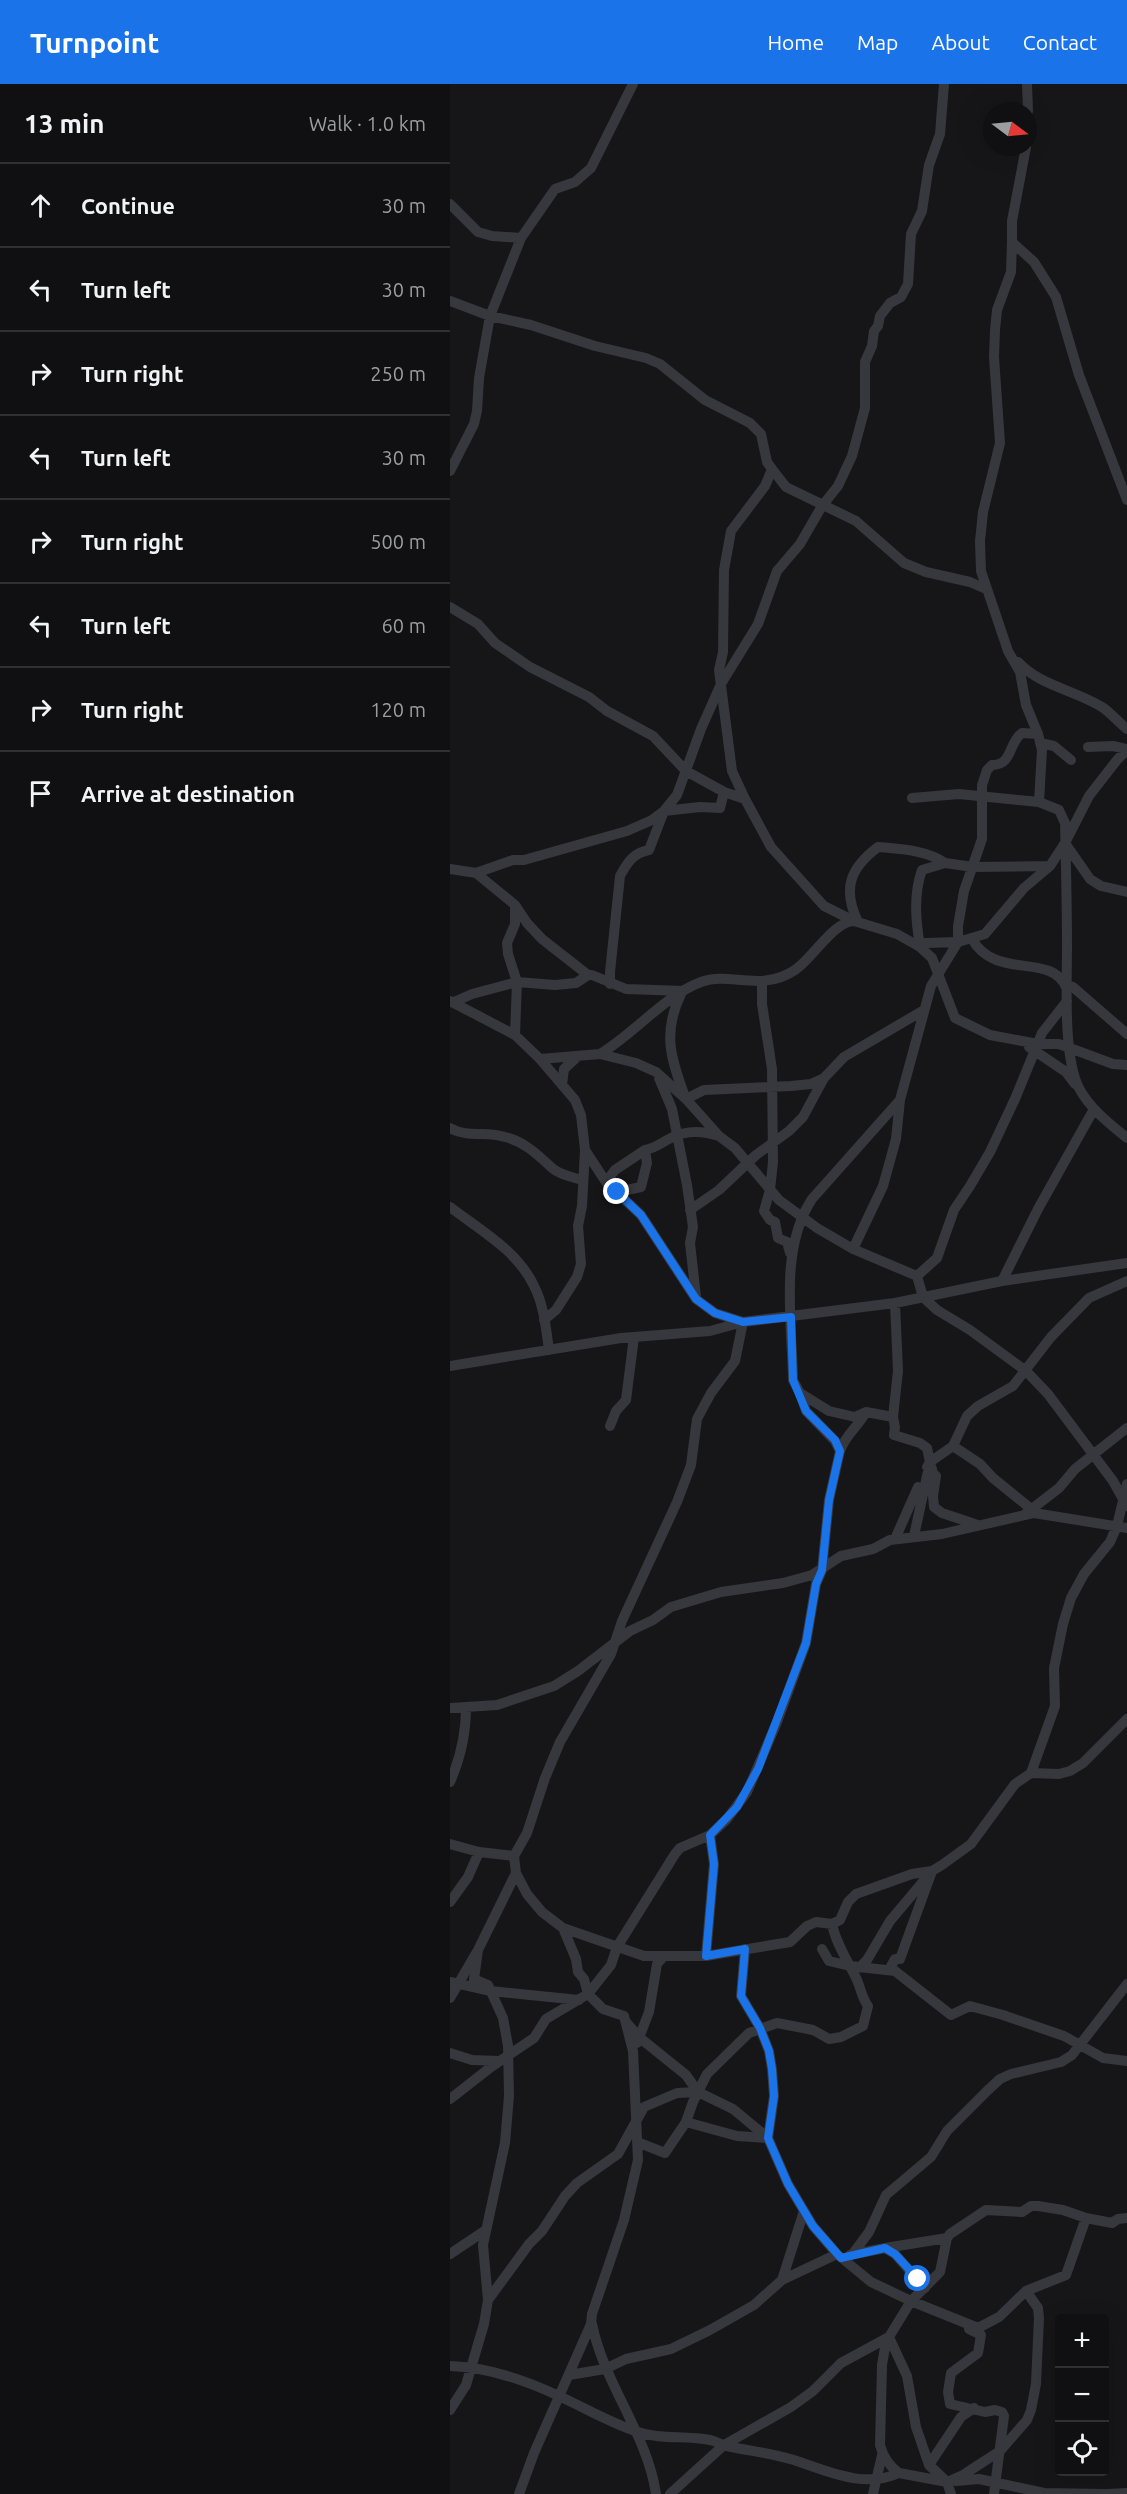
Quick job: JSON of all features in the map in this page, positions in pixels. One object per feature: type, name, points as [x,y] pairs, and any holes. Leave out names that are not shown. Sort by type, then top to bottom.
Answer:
[{"type":"street","points":[[450,471],[474,424],[490,316],[521,238],[555,189],[575,182],[591,168],[633,84]]},
{"type":"street","points":[[610,984],[621,876],[627,862],[640,852],[649,850],[664,812],[677,795],[701,729],[721,684],[758,624],[777,571],[800,544],[822,507],[838,486],[852,456],[865,408],[865,362],[872,346],[874,331],[878,326],[880,316],[890,303],[901,297],[908,284],[911,234],[922,211],[929,165],[940,134],[945,84]]},
{"type":"street","points":[[1027,84],[1028,102]]},
{"type":"street","points":[[1024,156],[1012,221],[1011,272],[997,310],[994,357],[1000,443],[982,512],[980,541],[981,571],[986,589],[1008,651],[1020,672],[1026,705],[1042,750],[1039,802]]},
{"type":"street","points":[[450,204],[477,232],[492,236],[521,238]]},
{"type":"street","points":[[1012,242],[1034,262],[1056,297],[1079,375],[1127,500]]},
{"type":"street","points":[[450,301],[490,316],[531,325],[660,364],[705,400],[750,423],[761,434],[767,462],[786,488],[822,507],[856,521],[904,562],[926,572],[970,582],[986,589]]},
{"type":"street","points":[[772,469],[765,486],[731,531],[724,570],[723,652],[719,670],[732,771],[771,847],[824,906],[856,922]]},
{"type":"street","points":[[450,607],[478,624],[495,643],[530,667],[589,697],[607,711],[653,736],[686,771],[724,792],[745,799]]},
{"type":"street","points":[[1008,651],[1024,669],[1057,688],[1102,707],[1127,729]]},
{"type":"street","points":[[853,1249],[864,1231],[883,1186],[896,1139],[900,1100],[932,986],[958,942],[958,926],[967,878],[982,839],[981,798],[987,770],[992,765],[1001,765],[1007,760],[1014,739],[1022,733],[1054,746],[1071,760]]},
{"type":"street","points":[[920,947],[926,943],[958,942],[985,934],[1024,888],[1050,866],[1065,843],[1089,796],[1127,750],[1113,746],[1088,747]]},
{"type":"street","points":[[450,869],[476,873],[513,860],[524,860],[627,831],[664,812],[700,807],[720,808],[724,792]]},
{"type":"street","points":[[912,798],[959,795],[1039,802],[1059,810],[1065,823],[1069,1047],[1079,1089]]},
{"type":"street","points":[[1065,843],[1090,879],[1101,886],[1127,892]]},
{"type":"street","points":[[856,922],[849,897],[855,867],[878,847],[930,855],[945,863],[973,867],[1050,866]]},
{"type":"street","points":[[920,947],[916,921],[918,880],[922,870],[945,863]]},
{"type":"street","points":[[476,873],[515,905],[542,939],[588,975],[626,989],[683,991]]},
{"type":"street","points":[[515,905],[515,924],[507,943],[517,982],[515,1035]]},
{"type":"street","points":[[600,1054],[615,1045],[683,991],[701,981],[712,979],[762,982],[795,970],[839,927],[849,921],[856,922],[897,934],[920,947],[932,958],[937,968],[938,978],[955,1018],[990,1035],[1020,1040],[1036,1047],[1066,1072],[1094,1109],[1127,1138]]},
{"type":"street","points":[[972,939],[979,951],[991,959],[1054,972],[1063,980],[1067,995]]},
{"type":"street","points":[[452,1002],[517,982],[555,985],[576,983],[588,975]]},
{"type":"street","points":[[762,982],[762,1004],[772,1069],[773,1142],[770,1190],[764,1211],[775,1222],[778,1238],[787,1242],[791,1256]]},
{"type":"street","points":[[917,1276],[937,1258],[954,1210],[990,1152],[1042,1033],[1067,995],[1070,986],[1127,1034]]},
{"type":"street","points":[[683,991],[671,1025],[669,1044],[671,1060],[686,1100]]},
{"type":"street","points":[[452,1002],[515,1035],[540,1059],[575,1100],[581,1116],[585,1150],[582,1206],[578,1226],[581,1264],[577,1277],[556,1310],[544,1320]]},
{"type":"street","points":[[690,1210],[719,1190],[803,1117],[824,1078],[844,1057],[924,1010]]},
{"type":"street","points":[[1036,1047],[1059,1044],[1113,1064],[1127,1065]]},
{"type":"street","points":[[540,1059],[600,1054],[636,1063],[656,1072],[719,1136],[735,1148],[770,1190],[801,1216],[853,1249],[917,1276]]},
{"type":"street","points":[[562,1085],[564,1069],[578,1055]]},
{"type":"street","points":[[656,1072],[672,1109],[693,1227],[690,1244],[696,1299]]},
{"type":"street","points":[[686,1100],[704,1090],[811,1084],[824,1078]]},
{"type":"street","points":[[840,1451],[835,1440],[806,1411],[793,1380],[791,1256],[801,1216],[812,1199],[900,1100]]},
{"type":"street","points":[[1002,1281],[1038,1209],[1094,1109]]},
{"type":"street","points":[[450,1128],[474,1136],[505,1136],[530,1148],[563,1175],[582,1180]]},
{"type":"street","points":[[606,1182],[615,1170],[645,1150],[662,1145],[676,1136],[693,1132],[719,1136]]},
{"type":"street","points":[[585,1150],[606,1182],[641,1215],[696,1299],[715,1313],[743,1322]]},
{"type":"street","points":[[617,1192],[641,1187],[647,1163],[645,1150]]},
{"type":"street","points":[[450,1207],[502,1246],[536,1288],[549,1350]]},
{"type":"street","points":[[450,1366],[634,1337],[710,1331],[743,1322],[895,1303],[1002,1281],[1127,1263]]},
{"type":"street","points":[[917,1276],[923,1298],[1026,1371],[1048,1394],[1113,1481],[1125,1503]]},
{"type":"street","points":[[895,1539],[930,1462],[953,1446],[968,1416],[978,1406],[1013,1386],[1051,1337],[1089,1298],[1127,1281]]},
{"type":"street","points":[[895,1303],[898,1371],[892,1418],[895,1427],[894,1435],[920,1443],[927,1448],[933,1473],[936,1476],[934,1507],[942,1513],[978,1525]]},
{"type":"street","points":[[743,1322],[735,1361],[711,1394],[697,1419],[692,1464],[636,1596],[622,1621],[616,1644],[560,1742],[545,1778],[527,1833],[514,1856],[516,1873],[527,1894],[542,1912],[563,1928],[644,1956],[706,1956],[790,1942],[807,1926],[816,1923],[832,1924],[840,1920],[848,1902],[856,1894],[912,1874],[932,1871]]},
{"type":"street","points":[[610,1426],[616,1411],[626,1400],[634,1337]]},
{"type":"street","points":[[800,1393],[829,1411],[855,1417],[866,1412],[892,1418]]},
{"type":"street","points":[[450,2099],[534,2038],[546,2019],[583,1997],[611,1965],[617,1947],[675,1854],[680,1848],[710,1835],[737,1807],[758,1769],[806,1643],[816,1584],[822,1570],[829,1500],[840,1451],[844,1438],[859,1425],[866,1412]]},
{"type":"street","points":[[450,1708],[497,1705],[554,1686],[616,1644],[630,1631],[653,1620],[671,1607],[721,1592],[783,1583],[822,1570],[841,1556],[873,1549],[895,1539],[942,1534],[1027,1512],[1059,1488],[1075,1470],[1127,1428]]},
{"type":"street","points":[[953,1446],[980,1464],[1027,1512],[1122,1527]]},
{"type":"street","points":[[914,1536],[930,1462]]},
{"type":"street","points":[[855,1967],[867,1960],[890,1921],[932,1871],[971,1844],[1015,1784],[1030,1773],[1055,1706],[1054,1668],[1071,1598],[1084,1574],[1122,1527],[1127,1484]]},
{"type":"street","points":[[450,1782],[466,1735],[466,1707]]},
{"type":"street","points":[[1030,1773],[1059,1774],[1070,1771],[1083,1763],[1127,1719]]},
{"type":"street","points":[[706,1956],[714,1864],[710,1835]]},
{"type":"street","points":[[450,1844],[479,1852],[514,1856]]},
{"type":"street","points":[[450,1902],[468,1877],[479,1852]]},
{"type":"street","points":[[889,1970],[896,1959],[900,1959],[932,1871]]},
{"type":"street","points":[[450,1998],[453,1984],[478,1950],[516,1873]]},
{"type":"street","points":[[637,2142],[665,2153],[686,2122],[707,2074],[749,2033],[777,2024],[813,2030],[829,2039],[841,2037],[863,2026],[868,2006],[855,1967],[834,1937],[832,1924]]},
{"type":"street","points":[[563,1928],[576,1959],[578,1972],[584,1979],[583,1997]]},
{"type":"street","points":[[745,1949],[741,1996],[760,2028],[769,2051],[773,2078],[774,2096],[768,2138]]},
{"type":"street","points":[[822,1949],[829,1961],[855,1967],[889,1970],[913,1983],[935,2004],[951,2015],[970,2006],[1064,2036],[1103,2058],[1127,2061]]},
{"type":"street","points":[[450,2410],[466,2385],[488,2300],[483,2245],[505,2143],[503,2018],[488,1985],[474,1978],[478,1950]]},
{"type":"street","points":[[633,2051],[649,2012],[657,1964],[664,1956]]},
{"type":"street","points":[[453,1984],[491,1991],[583,1997],[603,2009],[624,2016],[633,2051],[638,2121],[638,2160],[633,2188],[592,2314],[591,2324],[519,2494]]},
{"type":"street","points":[[844,2256],[869,2232],[886,2195],[931,2157],[947,2131],[988,2090],[1000,2079],[1017,2072],[1061,2062],[1080,2046],[1112,2000],[1127,1984]]},
{"type":"street","points":[[626,2022],[640,2038],[686,2075],[698,2092]]},
{"type":"street","points":[[450,2053],[472,2060],[504,2059]]},
{"type":"street","points":[[488,2300],[529,2244],[542,2231],[565,2196],[577,2183],[618,2154],[644,2108],[677,2093],[698,2092],[733,2109],[768,2138],[788,2184],[813,2226],[871,2282],[978,2328],[991,2322],[1026,2291],[1066,2275],[1086,2218]]},
{"type":"street","points":[[686,2122],[737,2136],[768,2138]]},
{"type":"street","points":[[873,2494],[882,2455],[879,2424],[882,2365],[888,2337],[911,2301],[940,2272],[947,2238],[954,2229],[986,2210],[1022,2211],[1031,2206],[1063,2210],[1086,2218],[1112,2223],[1118,2219],[1127,2218]]},
{"type":"street","points":[[782,2280],[804,2211]]},
{"type":"street","points":[[450,2254],[486,2230]]},
{"type":"street","points":[[568,2375],[605,2369],[626,2360],[671,2349],[754,2305],[782,2280],[844,2256],[947,2238]]},
{"type":"street","points":[[885,2248],[895,2254],[925,2288]]},
{"type":"street","points":[[947,2482],[963,2475],[1000,2451],[1027,2420],[1036,2384],[1038,2308],[1026,2291]]},
{"type":"street","points":[[961,2322],[970,2330],[981,2335],[981,2339],[978,2353],[974,2358],[958,2366],[951,2373],[948,2392],[950,2404],[985,2412],[995,2410],[1002,2412],[1004,2416],[994,2494]]},
{"type":"street","points":[[591,2324],[597,2350],[636,2432],[653,2475],[656,2494]]},
{"type":"street","points":[[671,2494],[724,2445],[791,2407],[813,2391],[841,2363],[888,2337]]},
{"type":"street","points":[[888,2337],[907,2376],[916,2427],[929,2465],[947,2482],[951,2494]]},
{"type":"street","points":[[450,2366],[472,2367],[518,2380],[560,2396],[602,2418],[636,2432],[660,2438],[684,2436],[712,2440],[724,2445],[769,2454],[836,2475],[863,2479],[899,2473]]},
{"type":"street","points":[[929,2465],[961,2417],[974,2408]]},
{"type":"street","points":[[882,2455],[892,2469],[899,2473],[947,2482],[979,2479],[1044,2493],[1127,2493]]},
{"type":"route","points":[[617,1192],[641,1215],[696,1299],[715,1313],[743,1322],[791,1317],[793,1380],[806,1411],[835,1440],[840,1451],[829,1500],[822,1570],[816,1584],[806,1643],[777,1722],[747,1792],[727,1819],[710,1835],[714,1864],[706,1956],[745,1949],[741,1996],[760,2028],[769,2051],[772,2069],[774,2096],[768,2138],[778,2165],[813,2226],[841,2258],[885,2248],[895,2254],[918,2279]]}]
